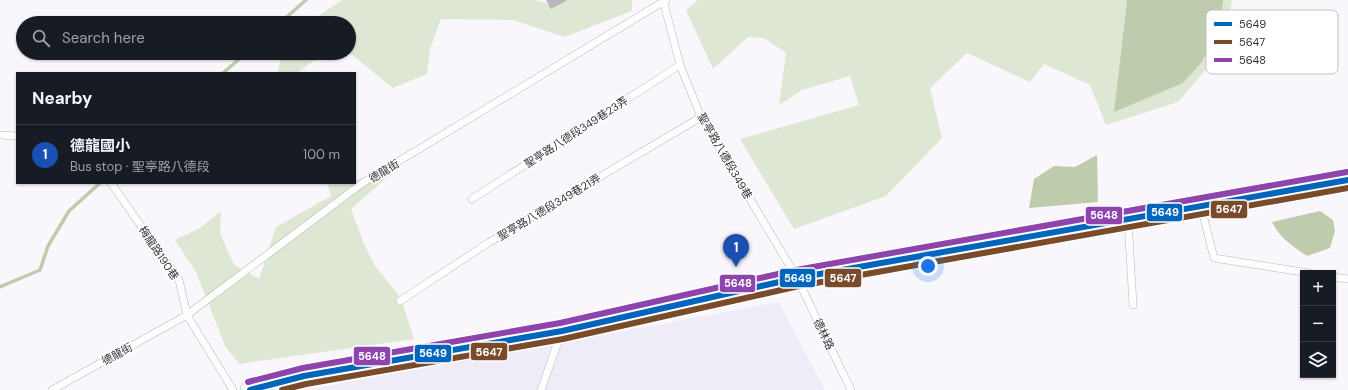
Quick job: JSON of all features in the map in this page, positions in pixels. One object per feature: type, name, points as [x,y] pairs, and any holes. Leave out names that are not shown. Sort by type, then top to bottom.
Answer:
[{"type":"street","points":[[250,390],[304,376],[562,331],[797,278],[1348,180]]},
{"type":"lane","name":"聖亭路八德段349巷","points":[[664,1],[680,66],[701,117],[797,278]]},
{"type":"lane","name":"德龍街","points":[[52,390],[187,315],[361,184],[664,1]]},
{"type":"lane","name":"聖亭路八德段349巷23弄","points":[[472,199],[680,66]]},
{"type":"lane","name":"聖亭路八德段349巷21弄","points":[[400,302],[488,243],[701,117]]},
{"type":"lane","points":[[0,134],[16,136]]},
{"type":"lane","name":"梅龍路190巷","points":[[112,184],[179,280],[187,315],[233,390]]},
{"type":"lane","points":[[1201,206],[1214,258],[1300,271]]},
{"type":"lane","points":[[1128,220],[1133,305]]},
{"type":"lane","points":[[1336,277],[1348,279]]},
{"type":"lane","name":"德林路","points":[[797,278],[851,390]]},
{"type":"lane","points":[[541,390],[562,331]]},
{"type":"shaded area","points":[[342,0],[533,0],[556,5],[569,0],[632,0],[632,11],[564,37],[513,20],[441,19],[430,49],[427,74],[393,88],[356,58],[356,16],[318,16]]},
{"type":"shaded area","points":[[698,0],[1127,0],[1114,112],[1206,19],[1206,69],[1178,102],[1106,125],[1090,85],[1044,64],[1030,82],[967,53],[930,88],[942,138],[886,196],[794,229],[740,139],[859,105],[850,76],[802,90],[779,105],[786,53],[764,38],[748,37],[713,69],[686,10]]},
{"type":"shaded area","points":[[1127,0],[1223,0],[1222,10],[1206,10],[1206,54],[1201,63],[1183,83],[1114,112]]},
{"type":"shaded area","points":[[1223,0],[1232,0],[1231,10],[1215,10],[1223,2]]},
{"type":"shaded area","points":[[280,60],[315,60],[298,72],[278,72]]},
{"type":"shaded area","points":[[1097,155],[1098,202],[1029,208],[1034,179],[1054,166],[1075,167]]},
{"type":"shaded area","points":[[391,174],[351,209],[364,244],[375,266],[401,298],[414,339],[239,364],[225,346],[196,272],[175,240],[200,228],[221,211],[220,233],[234,265],[259,279],[276,227],[331,196],[327,184],[356,184],[356,180]]},
{"type":"shaded area","points":[[1320,211],[1333,220],[1335,231],[1330,248],[1307,256],[1291,245],[1275,228],[1272,222]]},
{"type":"shaded area","points":[[779,302],[825,390],[306,390]]},
{"type":"building","points":[[546,0],[568,0],[551,9]]},
{"type":"waterway","points":[[288,16],[306,0]]},
{"type":"waterway","points":[[224,72],[238,60]]},
{"type":"waterway","points":[[0,287],[40,270],[48,246],[69,211],[99,184]]},
{"type":"transit line","name":"5648","points":[[248,382],[303,368],[560,323],[796,270],[1347,172]]},
{"type":"transit line","name":"5649","points":[[250,390],[304,376],[562,331],[797,278],[1348,180]]},
{"type":"transit line","name":"5647","points":[[282,390],[306,384],[563,339],[799,286],[1348,188]]},
{"type":"place","name":"德龍國小","points":[[736,267]]}]
